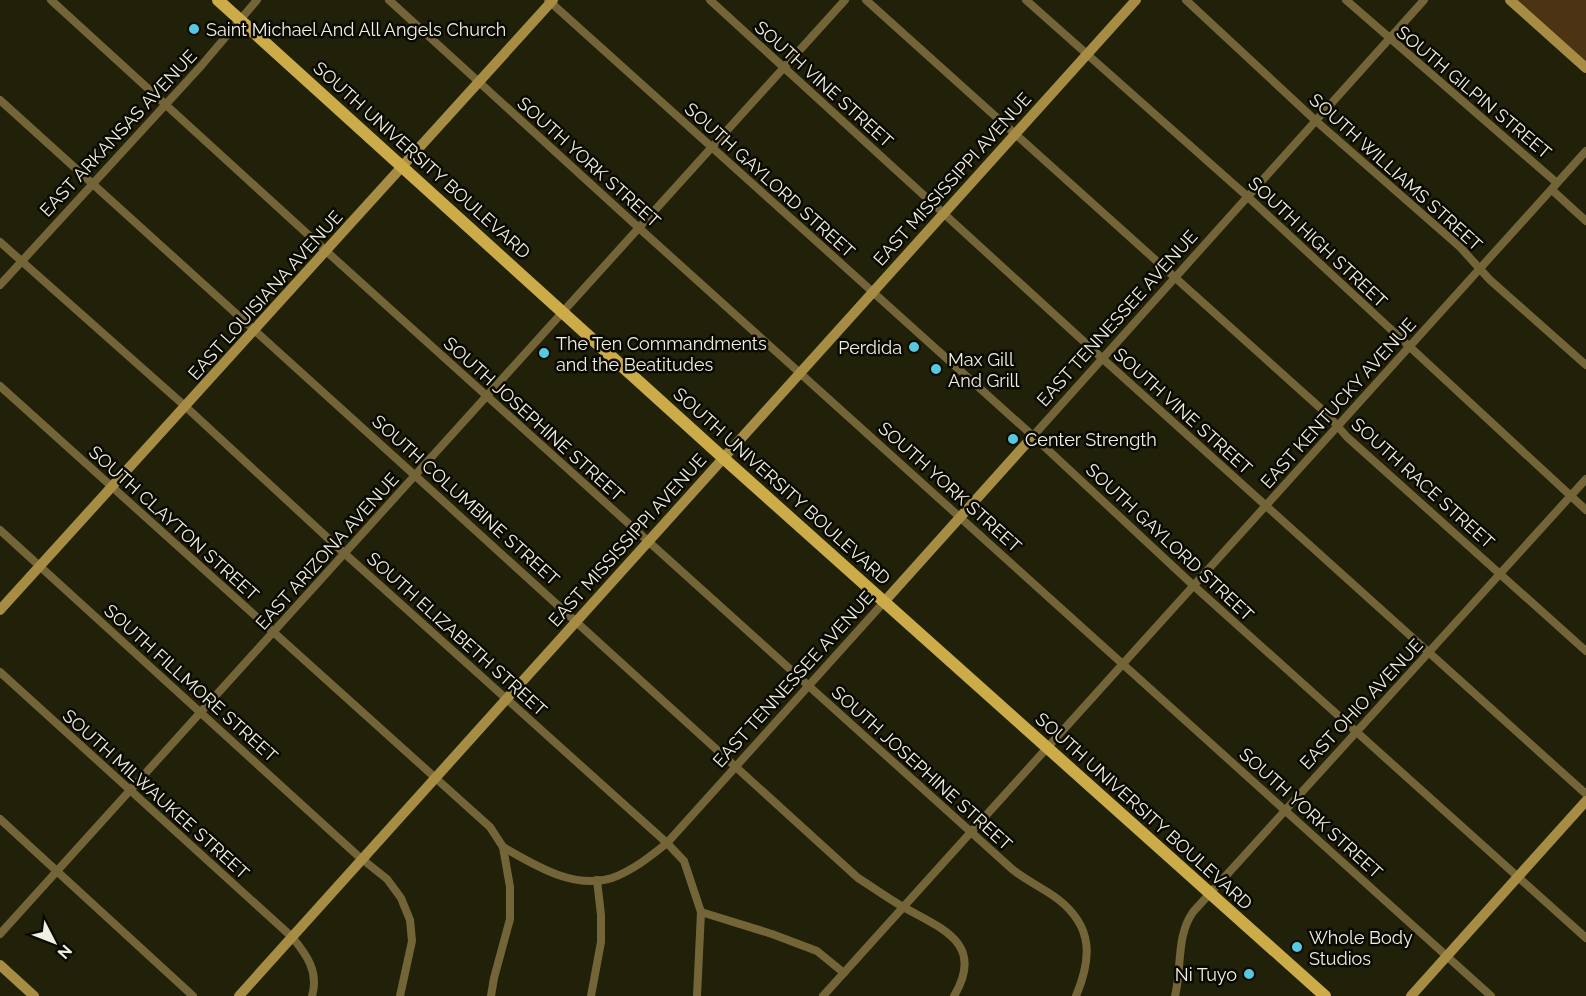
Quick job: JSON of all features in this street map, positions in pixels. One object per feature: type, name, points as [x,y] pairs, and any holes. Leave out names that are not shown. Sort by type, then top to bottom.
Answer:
[{"type":"main road","name":"SOUTH UNIVERSITY BOULEVARD","points":[[218,0],[723,458],[1325,996]]},
{"type":"street","name":"SOUTH JOSEPHINE STREET","points":[[51,0],[326,252],[1022,878],[1057,898],[1070,910],[1080,923],[1085,938],[1087,960],[1086,970],[1076,996]]},
{"type":"street","name":"EAST ARKANSAS AVENUE","points":[[0,285],[166,105],[257,0]]},
{"type":"street","name":"SOUTH YORK STREET","points":[[389,0],[1491,996]]},
{"type":"street","name":"SOUTH VINE STREET","points":[[710,0],[1103,359],[1586,794]]},
{"type":"street","name":"EAST ARIZONA AVENUE","points":[[0,934],[845,0]]},
{"type":"street","name":"SOUTH RACE STREET","points":[[866,0],[1328,414],[1347,437],[1586,651]]},
{"type":"street","name":"SOUTH HIGH STREET","points":[[1026,0],[1248,197],[1586,510]]},
{"type":"street","name":"EAST MISSISSIPPI AVENUE","points":[[239,996],[1136,0]]},
{"type":"street","name":"SOUTH WILLIAMS STREET","points":[[1186,0],[1316,120],[1460,247],[1490,280],[1586,365]]},
{"type":"street","name":"SOUTH GILPIN STREET","points":[[1346,0],[1396,42],[1555,186],[1586,221]]},
{"type":"street","name":"EAST TENNESSEE AVENUE","points":[[503,847],[540,868],[565,877],[597,880],[611,878],[632,868],[667,843],[1425,0]]},
{"type":"street","points":[[1510,0],[1586,68]]},
{"type":"street","name":"EAST LOUISIANA AVENUE","points":[[0,610],[254,332],[551,1]]},
{"type":"street","name":"SOUTH GAYLORD STREET","points":[[551,1],[711,148],[1033,436],[1194,586],[1586,938]]},
{"type":"street","name":"SOUTH COLUMBINE STREET","points":[[0,100],[254,332],[577,620],[858,878],[904,908],[939,925],[955,938],[965,960],[961,983],[954,996]]},
{"type":"street","name":"EAST KENTUCKY AVENUE","points":[[823,996],[1586,151]]},
{"type":"street","name":"SOUTH ELIZABETH STREET","points":[[0,242],[186,407],[344,553],[667,843],[684,861],[701,912],[697,996]]},
{"type":"street","name":"SOUTH CLAYTON STREET","points":[[0,386],[436,777],[490,827],[503,847]]},
{"type":"street","name":"EAST OHIO AVENUE","points":[[1175,996],[1184,929],[1193,912],[1586,479]]},
{"type":"street","name":"SOUTH FILLMORE STREET","points":[[0,530],[362,859],[387,879],[401,898],[410,920],[412,941],[400,996]]},
{"type":"street","name":"SOUTH MILWAUKEE STREET","points":[[0,672],[292,937],[306,954],[314,970],[312,996]]},
{"type":"street","points":[[1411,996],[1586,801]]},
{"type":"street","points":[[0,819],[193,996]]},
{"type":"street","points":[[491,996],[510,919],[510,887],[503,847]]},
{"type":"street","points":[[591,996],[601,942],[597,880]]},
{"type":"street","points":[[701,912],[817,951],[844,973]]},
{"type":"street","points":[[0,965],[34,996]]},
{"type":"shaded area","points":[[1516,0],[1586,0],[1586,63]]},
{"type":"place","name":"Saint Michael And All Angels Church","points":[[194,29]]},
{"type":"place","name":"Perdida","points":[[914,347]]},
{"type":"place","name":"The Ten Commandments and the Beatitudes","points":[[544,353]]},
{"type":"place","name":"Max Gill And Grill","points":[[936,369]]},
{"type":"place","name":"Center Strength","points":[[1013,439]]},
{"type":"place","name":"Whole Body Studios","points":[[1297,947]]},
{"type":"place","name":"Ni Tuyo","points":[[1249,974]]}]
